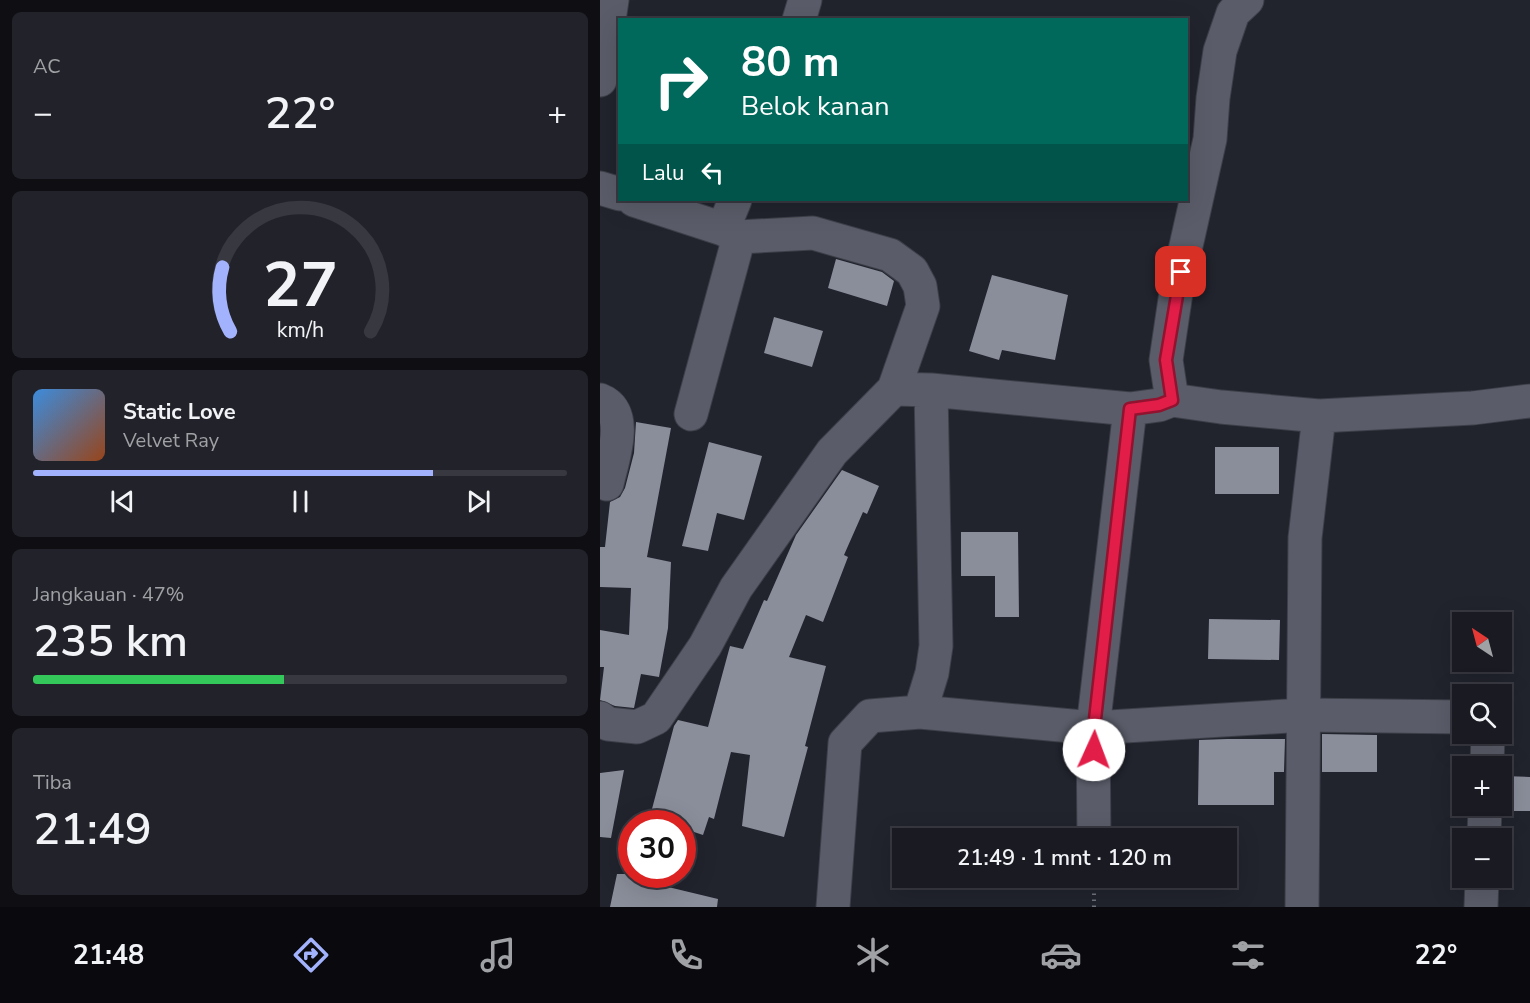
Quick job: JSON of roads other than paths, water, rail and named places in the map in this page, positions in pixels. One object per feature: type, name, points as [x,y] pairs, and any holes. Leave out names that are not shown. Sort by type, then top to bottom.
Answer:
[{"type":"street","points":[[600,80],[612,0]]},
{"type":"street","points":[[800,18],[805,0]]},
{"type":"street","points":[[1172,400],[1166,360],[1177,286],[1210,138],[1212,98],[1220,51],[1235,4]]},
{"type":"street","points":[[600,188],[618,194]]},
{"type":"street","points":[[600,718],[608,724],[637,727],[656,718],[705,646],[736,588],[832,452],[894,389],[923,306],[920,286],[912,271],[890,255],[813,233],[731,233],[637,201]]},
{"type":"street","points":[[691,414],[731,233],[735,201]]},
{"type":"street","points":[[894,389],[931,390],[1130,409],[1159,405],[1172,400],[1319,416],[1473,408],[1530,401]]},
{"type":"street","points":[[920,712],[932,673],[936,646],[931,390]]},
{"type":"street","points":[[600,400],[608,404],[617,418],[617,436],[607,484]]},
{"type":"street","points":[[1094,828],[1094,728],[1130,409]]},
{"type":"street","points":[[1302,907],[1305,538],[1319,416]]},
{"type":"street","points":[[833,907],[845,743],[870,716],[920,712],[1094,728],[1304,715],[1452,717]]},
{"type":"street","points":[[1481,907],[1482,888]]}]
